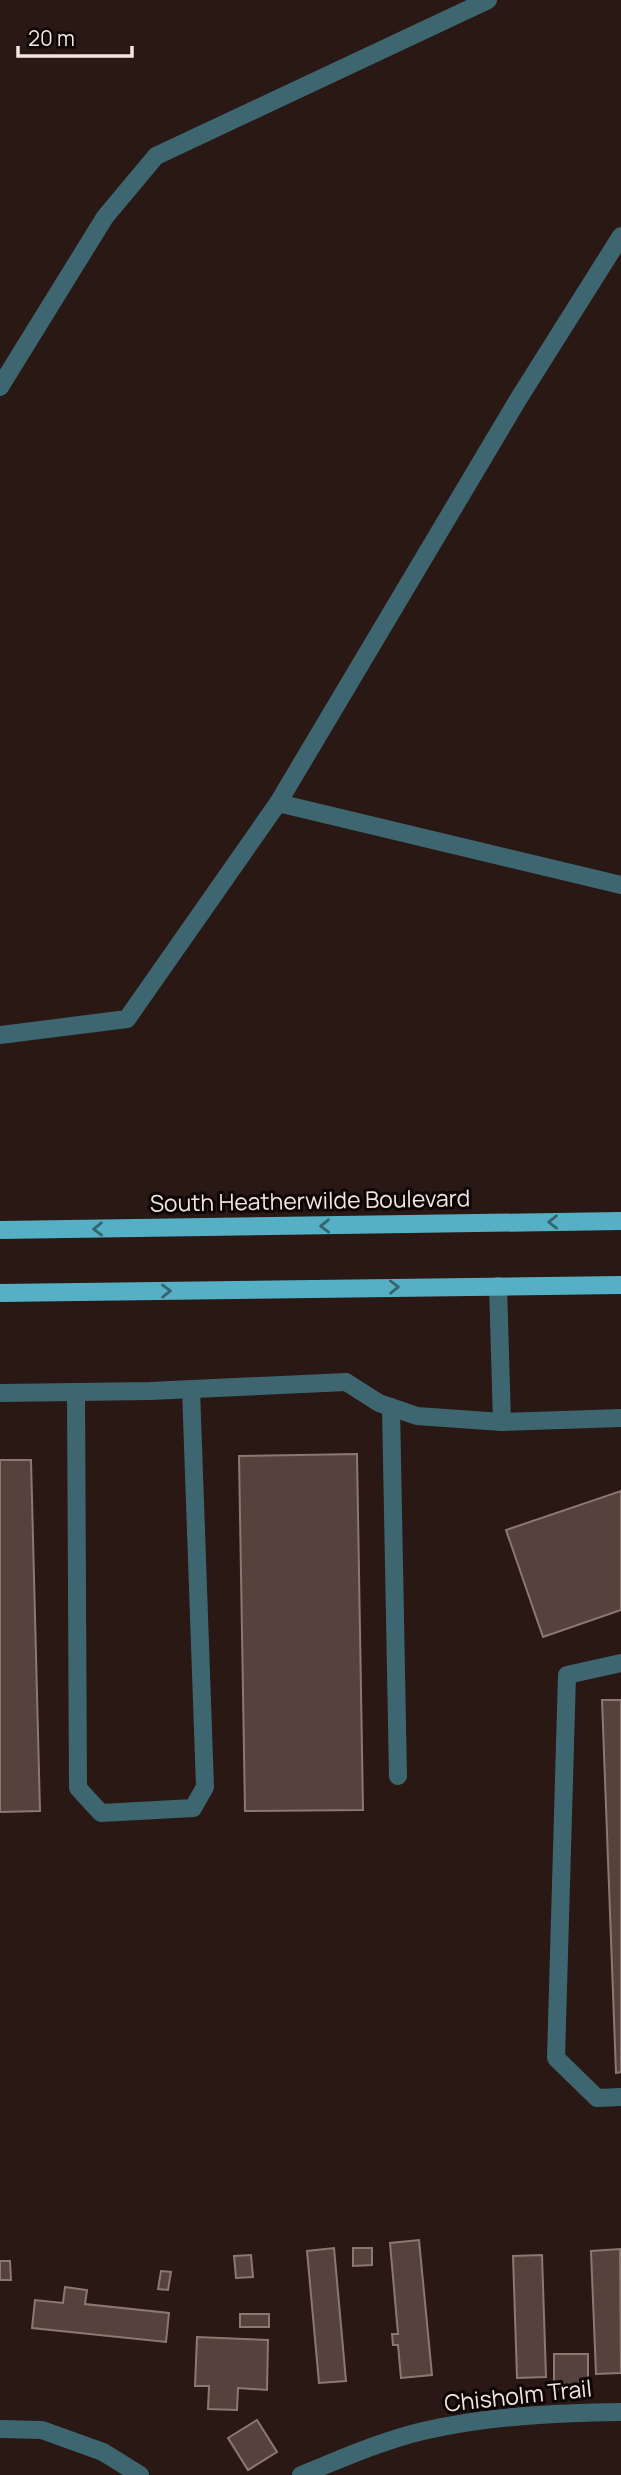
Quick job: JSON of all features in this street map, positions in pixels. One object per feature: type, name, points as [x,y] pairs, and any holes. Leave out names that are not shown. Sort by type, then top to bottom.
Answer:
[{"type":"main road","name":"South Heatherwilde Boulevard","points":[[0,1230],[621,1222]]},
{"type":"main road","points":[[0,1293],[621,1285]]},
{"type":"street","points":[[0,387],[104,217],[156,156],[488,0]]},
{"type":"street","points":[[0,1035],[127,1019],[278,803],[519,398],[621,236]]},
{"type":"street","points":[[278,803],[621,885]]},
{"type":"street","points":[[498,1286],[502,1422]]},
{"type":"street","points":[[0,1393],[346,1382],[379,1403],[417,1416],[502,1422],[621,1418]]},
{"type":"street","points":[[76,1392],[78,1788],[101,1813],[193,1808],[205,1787],[191,1389]]},
{"type":"street","points":[[391,1407],[398,1776]]},
{"type":"street","points":[[621,1664],[567,1675],[556,2058],[597,2098],[621,2097]]},
{"type":"street","name":"Chisholm Trail","points":[[301,2475],[353,2454],[422,2432],[498,2418],[621,2412]]},
{"type":"street","points":[[0,2429],[43,2430],[103,2452],[140,2475]]},
{"type":"building","points":[[357,1454],[363,1810],[245,1811],[239,1456]]},
{"type":"building","points":[[0,1460],[31,1460],[40,1811],[0,1812]]},
{"type":"building","points":[[621,1491],[621,1610],[543,1637],[506,1530]]},
{"type":"building","points":[[602,1700],[621,1700],[621,2072],[616,2073]]},
{"type":"building","points":[[419,2240],[432,2375],[401,2378],[398,2345],[393,2345],[392,2334],[398,2334],[390,2243]]},
{"type":"building","points":[[334,2248],[346,2381],[319,2383],[307,2251]]},
{"type":"building","points":[[353,2248],[372,2248],[372,2265],[353,2266]]},
{"type":"building","points":[[620,2249],[621,2373],[596,2374],[591,2251]]},
{"type":"building","points":[[251,2255],[253,2277],[236,2278],[234,2256]]},
{"type":"building","points":[[542,2255],[546,2377],[517,2378],[513,2256]]},
{"type":"building","points":[[0,2261],[10,2261],[11,2280],[0,2280]]},
{"type":"building","points":[[161,2271],[171,2272],[168,2290],[158,2289]]},
{"type":"building","points":[[65,2287],[87,2290],[85,2304],[169,2313],[166,2342],[32,2328],[35,2300],[63,2303]]},
{"type":"building","points":[[240,2314],[269,2314],[269,2327],[240,2327]]},
{"type":"building","points":[[197,2337],[268,2340],[267,2390],[238,2388],[237,2410],[208,2409],[209,2386],[195,2386]]},
{"type":"building","points":[[554,2354],[588,2354],[588,2390],[554,2390]]},
{"type":"building","points":[[257,2420],[277,2452],[248,2470],[228,2438]]}]
